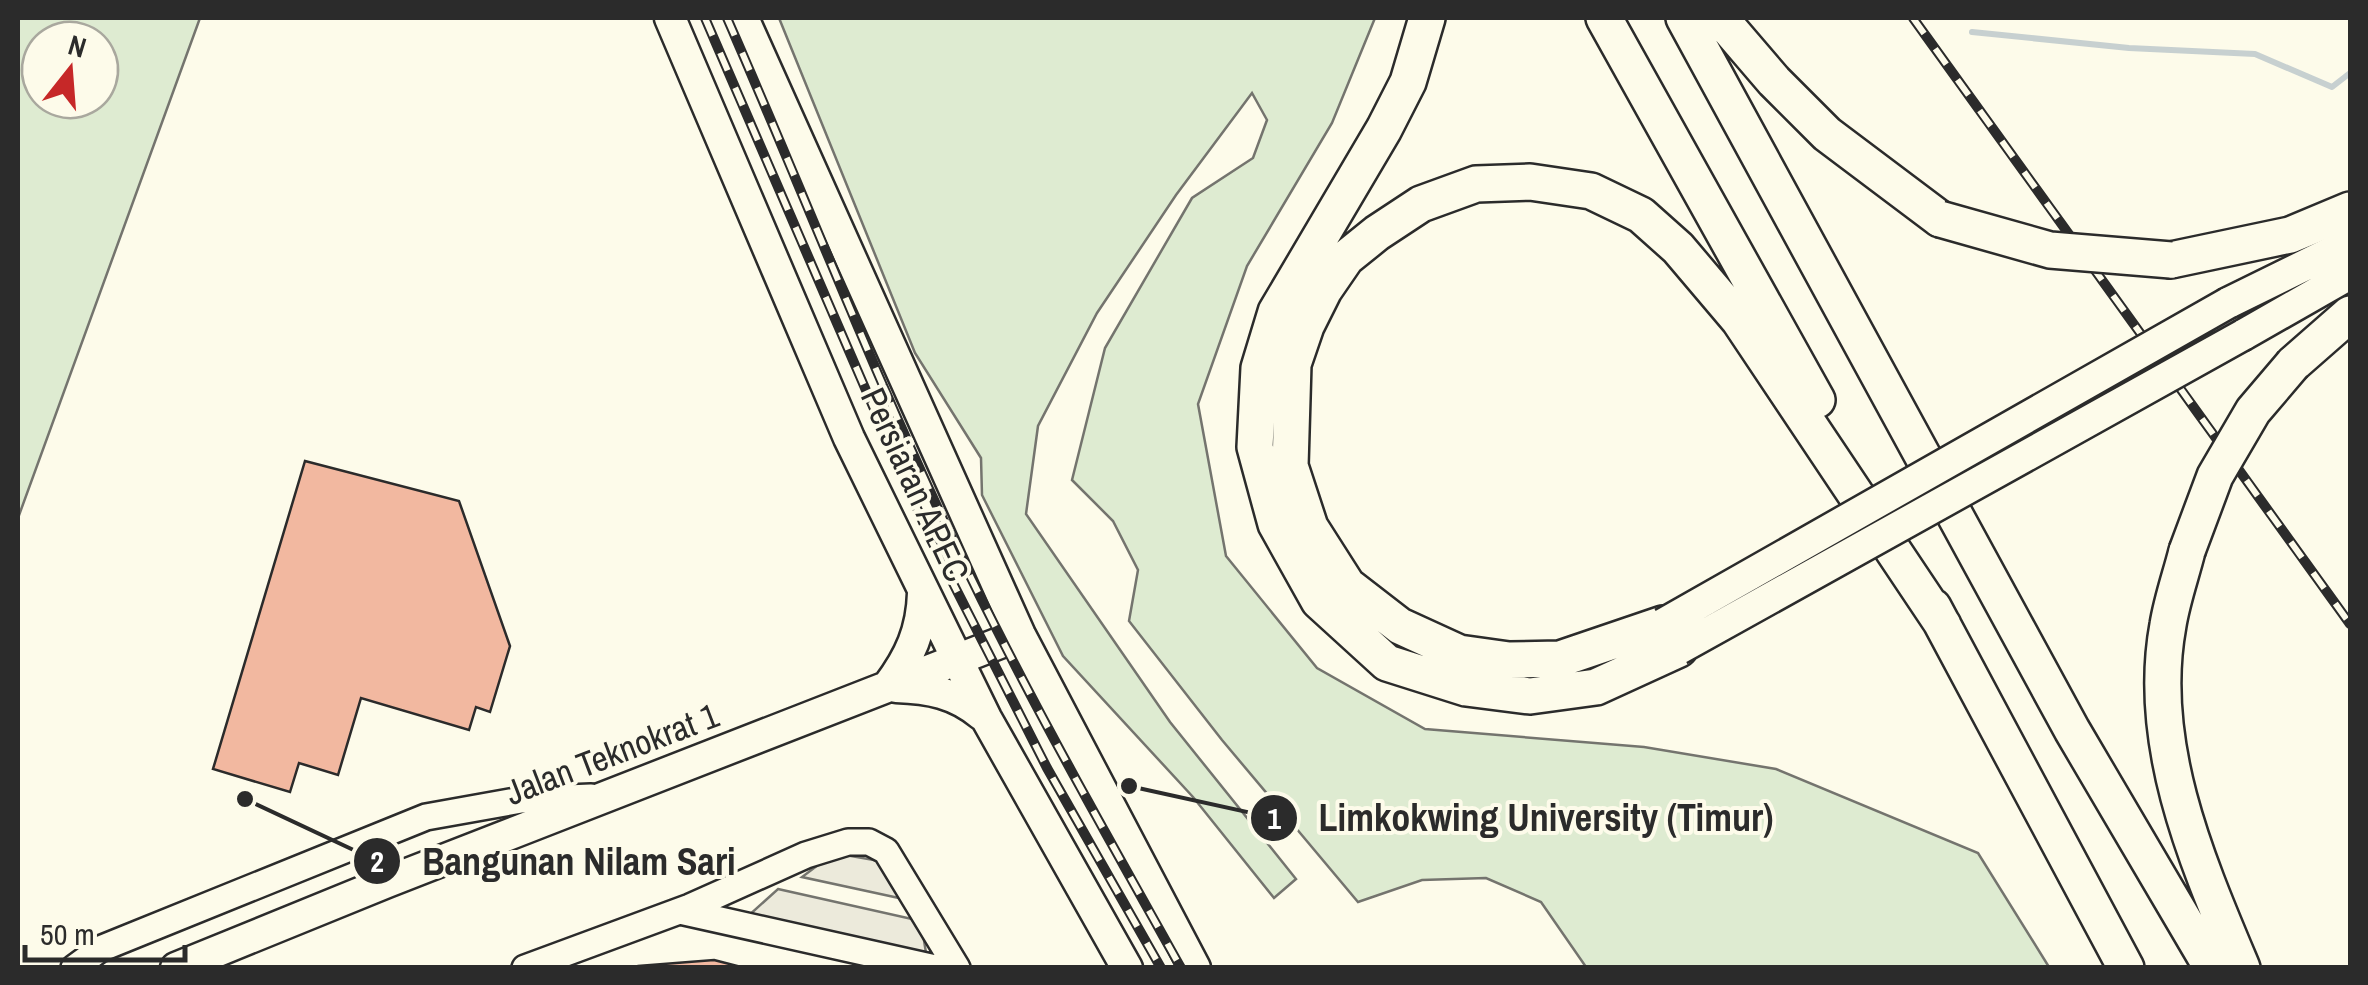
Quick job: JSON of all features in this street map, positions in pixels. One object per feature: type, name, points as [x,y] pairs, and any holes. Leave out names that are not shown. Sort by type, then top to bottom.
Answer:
[{"type":"highway","points":[[1427,18],[1408,82],[1384,130],[1276,312],[1259,368],[1255,447],[1276,524],[1319,601],[1388,663],[1466,688],[1530,696],[1596,686],[1671,636]]},
{"type":"highway","points":[[1604,18],[1943,625],[2126,968]]},
{"type":"highway","points":[[1684,18],[2072,730],[2212,968]]},
{"type":"highway","points":[[1720,18],[1826,134],[1940,219],[2050,250],[2171,260],[2290,235],[2350,210]]},
{"type":"highway","points":[[1671,636],[1560,659],[1509,660],[1460,653],[1400,626],[1347,585],[1310,527],[1290,466],[1293,364],[1324,290],[1346,258],[1376,233],[1421,204],[1476,184],[1530,182],[1591,191],[1641,214],[1678,248],[1738,320],[1943,625]]},
{"type":"highway","points":[[2242,968],[2179,804],[2163,709],[2167,627],[2188,550],[2215,476],[2252,412],[2293,364],[2350,314]]},
{"type":"main road","name":"Persiaran APEC","points":[[670,18],[848,438],[986,718],[1127,968]]},
{"type":"main road","name":"Persiaran APEC","points":[[743,18],[1020,635],[1195,968]]},
{"type":"main road","points":[[1671,636],[2228,304],[2350,243]]},
{"type":"main road","points":[[1671,636],[2243,335],[2350,274]]},
{"type":"main road","points":[[888,686],[914,643],[922,619],[922,589]]},
{"type":"main road","name":"Jalan Teknokrat 1","points":[[176,968],[1020,635]]},
{"type":"main road","points":[[888,686],[951,694],[986,718]]},
{"type":"lane","points":[[74,968],[100,949],[426,817],[521,800],[606,796]]},
{"type":"lane","points":[[525,968],[559,962],[806,854],[848,842],[869,842],[886,851],[957,968]]},
{"type":"lane","points":[[680,911],[935,968]]},
{"type":"green space","points":[[18,18],[200,18],[18,518]]},
{"type":"green space","points":[[779,18],[1375,18],[1332,123],[1247,266],[1198,404],[1226,556],[1317,668],[1425,729],[1644,747],[1776,769],[1978,853],[2049,967],[1586,967],[1541,902],[1486,878],[1422,880],[1358,902],[1222,740],[1129,621],[1138,570],[1113,521],[1072,480],[1105,348],[1192,198],[1253,158],[1267,120],[1252,93],[1176,195],[1097,313],[1038,426],[1026,514],[1170,722],[1296,879],[1274,898],[1193,797],[1063,656],[982,495],[981,458],[915,353]]},
{"type":"shaded area","points":[[834,853],[891,863],[908,900],[802,877]]},
{"type":"shaded area","points":[[778,889],[921,921],[926,953],[747,917]]},
{"type":"building","points":[[305,461],[459,501],[510,646],[490,712],[476,707],[469,730],[361,698],[338,775],[299,763],[290,792],[213,769]]},
{"type":"building","points":[[714,960],[745,968],[635,968],[638,966]]},
{"type":"waterway","points":[[1972,32],[2129,48],[2255,54],[2332,87],[2350,73]]},
{"type":"railway","points":[[705,18],[929,536],[1047,768],[1161,968]]},
{"type":"railway","points":[[727,18],[890,402],[959,553],[1041,714],[1181,968]]},
{"type":"railway","points":[[1913,18],[2350,624]]},
{"type":"place","name":"Limkokwing University (Timur)","points":[[1129,786]]},
{"type":"place","name":"Bangunan Nilam Sari","points":[[245,799]]}]
